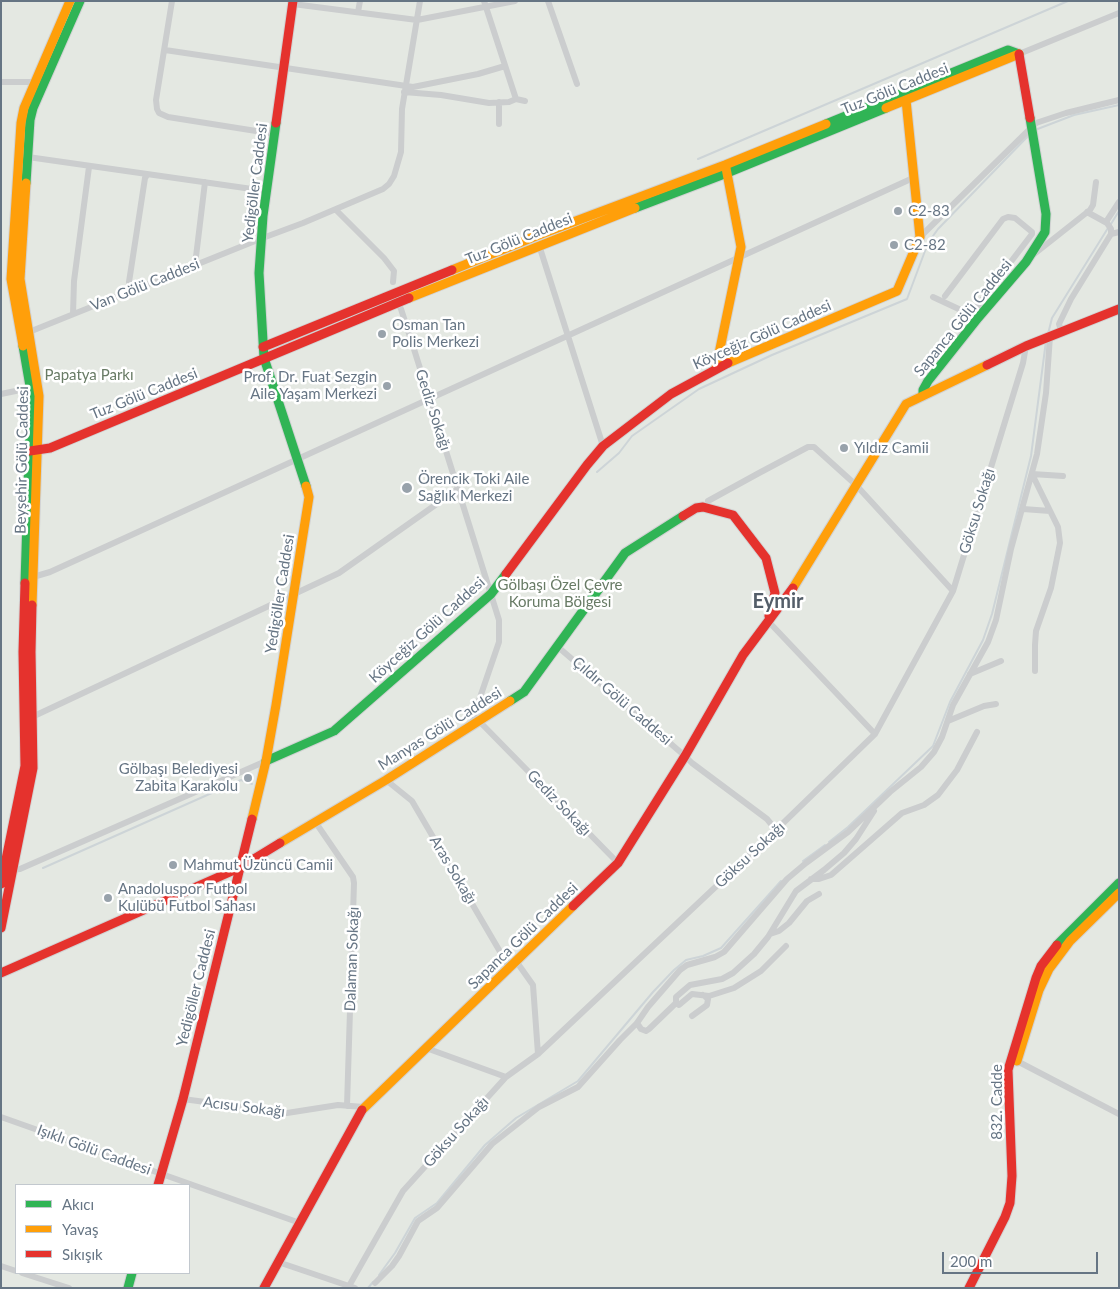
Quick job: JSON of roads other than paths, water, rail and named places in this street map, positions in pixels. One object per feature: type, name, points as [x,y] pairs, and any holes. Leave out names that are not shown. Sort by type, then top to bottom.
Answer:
[{"type":"street","points":[[1,82],[39,84],[70,1]]},
{"type":"street","name":"Beyşehir Gölü Caddesi","points":[[1,928],[8,872],[33,768],[31,652],[34,577],[34,451],[39,396],[26,333],[20,279],[30,120],[29,106],[80,1]]},
{"type":"street","points":[[172,1],[156,100],[159,113],[168,117],[274,134]]},
{"type":"street","points":[[358,12],[360,1]]},
{"type":"street","name":"Van Gölü Caddesi","points":[[26,333],[260,238],[336,210],[390,184],[401,152],[400,124],[420,1]]},
{"type":"street","points":[[293,3],[417,20],[485,4],[515,1]]},
{"type":"street","points":[[548,1],[577,84]]},
{"type":"street","name":"Yedigöller Caddesi","points":[[158,1184],[183,1100],[266,761],[309,497],[264,358],[259,273],[260,238],[293,3]]},
{"type":"street","points":[[485,4],[516,99]]},
{"type":"street","name":"Tuz Gölü Caddesi","points":[[34,451],[59,445],[264,358],[536,236],[726,169],[906,100],[1118,15]]},
{"type":"street","points":[[164,50],[489,103],[509,102],[516,99],[525,101]]},
{"type":"street","name":"Tuz Gölü Caddesi","points":[[264,347],[539,245],[726,169],[1008,50],[1019,54]]},
{"type":"street","name":"Sapanca Gölü Caddesi","points":[[264,1288],[364,1107],[618,863],[685,756],[743,655],[790,593],[906,404],[923,395],[923,390],[928,381],[976,313],[1011,280],[1030,258],[1041,240],[1046,224],[1042,183],[1019,54]]},
{"type":"street","points":[[405,89],[479,74],[505,66]]},
{"type":"street","name":"Köyceğiz Gölü Caddesi","points":[[8,872],[20,869],[334,731],[490,594],[581,473],[603,446],[620,432],[671,394],[716,368],[896,291],[900,286],[920,237],[906,100]]},
{"type":"street","points":[[920,237],[1042,120],[1119,100]]},
{"type":"street","points":[[499,102],[499,124]]},
{"type":"street","points":[[8,872],[25,766],[23,652],[34,451],[26,333],[11,279],[21,123],[29,106]]},
{"type":"street","points":[[28,157],[266,191]]},
{"type":"street","points":[[73,314],[74,281],[89,166]]},
{"type":"street","points":[[716,368],[739,258],[740,239],[726,169]]},
{"type":"street","points":[[130,291],[129,282],[147,175]]},
{"type":"street","points":[[34,577],[66,565],[430,400],[913,178]]},
{"type":"street","points":[[195,265],[205,182]]},
{"type":"street","points":[[1030,258],[1087,212],[1093,205],[1096,182]]},
{"type":"street","points":[[1061,331],[1059,324],[1109,227],[1119,202]]},
{"type":"street","points":[[336,210],[384,258],[394,272],[393,282]]},
{"type":"street","points":[[1087,212],[1119,232]]},
{"type":"street","points":[[933,297],[976,313],[1033,233],[1012,217],[1003,219],[945,296]]},
{"type":"street","points":[[539,245],[603,446]]},
{"type":"street","points":[[1003,273],[1011,280]]},
{"type":"street","name":"Gediz Sokağı","points":[[395,298],[430,400],[499,620],[500,642],[478,702],[476,721],[618,863]]},
{"type":"street","points":[[923,395],[1026,346],[1119,309]]},
{"type":"street","points":[[376,1283],[399,1256],[418,1220],[438,1208],[449,1193],[461,1182],[483,1152],[539,1107],[578,1087],[636,1023],[680,970],[687,965],[716,958],[724,952],[787,879],[848,832],[880,801],[928,760],[942,738],[953,705],[992,633],[1002,598],[1011,549],[1037,454],[1046,393],[1047,368],[1051,345],[1050,336]]},
{"type":"street","name":"Göksu Sokağı","points":[[278,1262],[352,1287],[403,1191],[506,1077],[538,1054],[875,734],[953,591],[1023,363],[1026,346]]},
{"type":"street","points":[[1,394],[30,388]]},
{"type":"street","points":[[708,501],[811,447],[819,450],[856,485],[953,591]]},
{"type":"street","points":[[1032,474],[1063,476]]},
{"type":"street","points":[[1032,474],[1058,527],[1060,543],[1051,588],[1036,632],[1034,645],[1036,671]]},
{"type":"street","points":[[32,717],[342,572],[458,490]]},
{"type":"street","name":"Manyas Gölü Caddesi","points":[[1,973],[239,868],[386,780],[526,690],[625,552],[698,507],[712,509],[736,518],[766,558],[776,593]]},
{"type":"street","points":[[1023,509],[1050,511]]},
{"type":"street","points":[[790,593],[784,596],[776,593],[768,621],[875,734]]},
{"type":"street","name":"Çıldır Gölü Caddesi","points":[[558,647],[692,763],[767,819],[776,830]]},
{"type":"street","points":[[970,675],[1001,661]]},
{"type":"street","points":[[948,721],[984,706],[996,704]]},
{"type":"street","points":[[811,879],[819,879],[831,875],[902,813],[924,805],[938,795],[954,774],[977,732]]},
{"type":"street","name":"Aras Sokağı","points":[[386,780],[412,801],[513,964],[533,985],[538,1054]]},
{"type":"street","points":[[676,1003],[676,997],[690,985],[722,978],[733,972],[754,954],[770,934],[796,891],[844,853],[856,839],[880,801]]},
{"type":"street","name":"Dalaman Sokağı","points":[[316,823],[353,877],[354,883],[347,1106]]},
{"type":"street","name":"832. Cadde","points":[[1015,1061],[1036,978],[1041,966],[1068,934],[1119,883]]},
{"type":"street","points":[[770,934],[779,931],[789,923],[802,905],[810,898],[819,894]]},
{"type":"street","name":"832. Cadde","points":[[970,1288],[1010,1203],[1012,1176],[1008,1070],[1023,1029],[1044,978],[1057,957],[1070,941],[1119,894]]},
{"type":"street","points":[[636,1023],[641,1030],[646,1031],[676,1003],[679,1004],[692,994],[709,996],[726,992],[761,971],[786,946]]},
{"type":"street","points":[[692,1016],[707,1004],[708,999],[703,995]]},
{"type":"street","points":[[426,1048],[506,1077]]},
{"type":"street","points":[[1015,1061],[1119,1114]]},
{"type":"street","name":"Acısu Sokağı","points":[[183,1100],[287,1113],[338,1105],[364,1107]]},
{"type":"street","name":"Işıklı Gölü Caddesi","points":[[1,1117],[189,1184]]},
{"type":"street","name":"Işıklı Gölü Caddesi","points":[[190,1184],[300,1223]]},
{"type":"street","points":[[1,1266],[15,1271]]},
{"type":"street","points":[[25,1274],[69,1288]]},
{"type":"street","points":[[128,1288],[132,1274]]},
{"type":"waterway","points":[[698,159],[1068,1]]},
{"type":"waterway","points":[[1035,130],[1074,115],[1119,105]]},
{"type":"waterway","points":[[597,472],[619,453],[632,436],[699,389],[772,355],[907,299],[928,243],[938,229],[1030,134]]},
{"type":"waterway","points":[[1111,224],[1119,211]]},
{"type":"waterway","points":[[1048,334],[1052,318],[1108,228]]},
{"type":"waterway","points":[[829,842],[848,827],[933,746],[950,702],[983,640],[992,614],[1031,456],[1046,341]]},
{"type":"waterway","points":[[43,868],[241,780],[252,784]]},
{"type":"waterway","points":[[803,861],[825,845]]},
{"type":"waterway","points":[[379,1275],[395,1253],[415,1218],[437,1203],[485,1145],[516,1118],[578,1081],[674,970],[686,960],[703,956],[721,948],[781,881]]},
{"type":"waterway","points":[[368,1288],[373,1282]]},
{"type":"place","name":"C2-83","points":[[898,211]]},
{"type":"place","name":"C2-82","points":[[894,245]]},
{"type":"place","name":"Osman Tan Polis Merkezi","points":[[382,334]]},
{"type":"place","name":"Prof. Dr. Fuat Sezgin Aile Yaşam Merkezi","points":[[387,386]]},
{"type":"place","name":"Yıldız Camii","points":[[844,448]]},
{"type":"place","name":"Örencik Toki Aile Sağlık Merkezi","points":[[407,488]]},
{"type":"place","name":"Gölbaşı Belediyesi Zabita Karakolu","points":[[248,778]]},
{"type":"place","name":"Mahmut Üzüncü Camii","points":[[173,865]]},
{"type":"place","name":"Anadoluspor Futbol Kulübü Futbol Sahası","points":[[108,898]]},
{"type":"district","name":"Eymir","points":[[778,602]]},
{"type":"park label","name":"Papatya Parkı","points":[[89,375]]},
{"type":"park label","name":"Gölbaşı Özel Çevre Koruma Bölgesi","points":[[560,594]]}]
